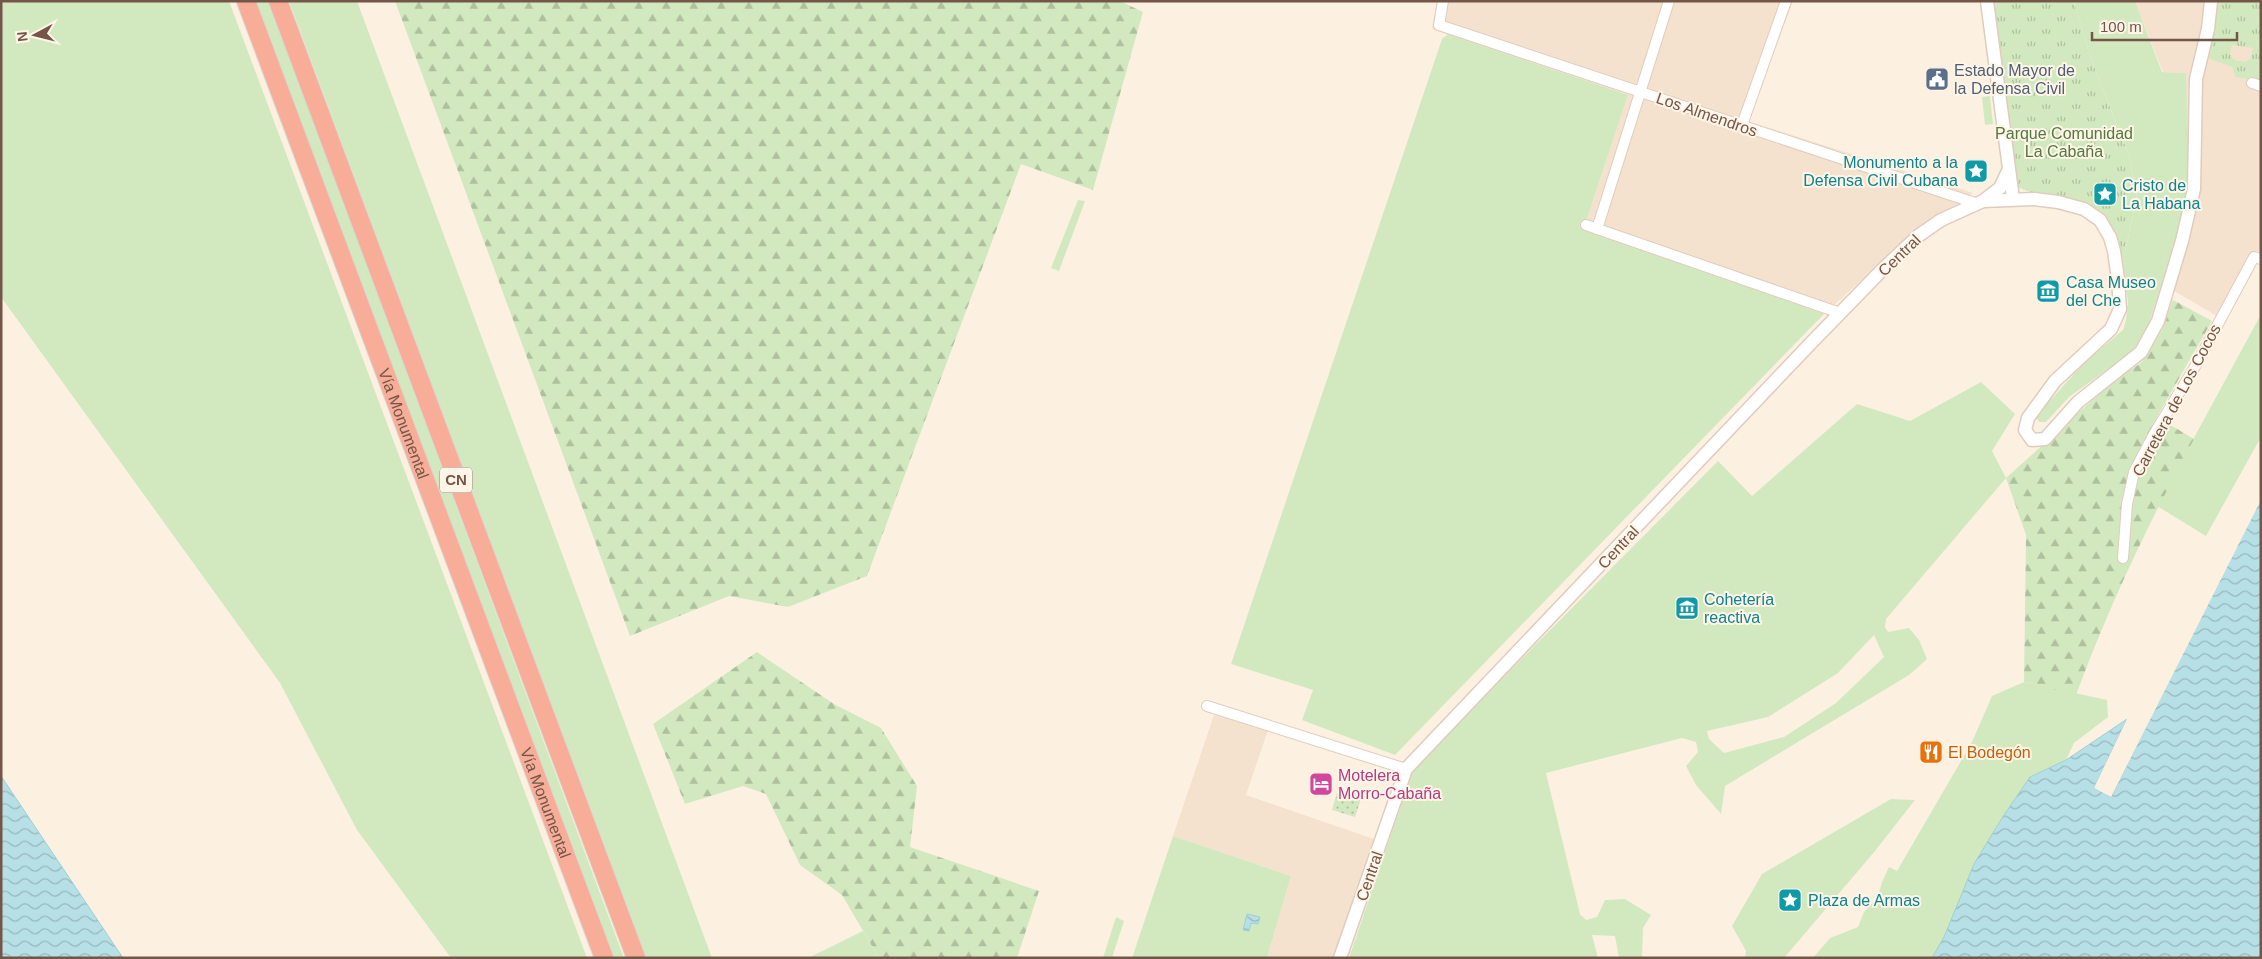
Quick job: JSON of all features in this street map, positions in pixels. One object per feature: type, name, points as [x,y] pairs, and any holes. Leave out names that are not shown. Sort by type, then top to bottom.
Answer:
[{"type":"highway","name":"Vía Monumental","points":[[246,1],[604,958]]},
{"type":"highway","name":"Vía Monumental","points":[[278,1],[636,958]]},
{"type":"street","name":"Los Almendros","points":[[1443,1],[1439,25],[1979,202]]},
{"type":"street","points":[[1597,229],[1669,1]]},
{"type":"street","points":[[1742,125],[1786,1]]},
{"type":"street","points":[[1987,1],[2013,199]]},
{"type":"street","points":[[1979,202],[2034,199],[2058,202],[2084,209],[2100,220],[2110,237],[2114,251],[2120,309],[2111,329],[2056,381],[2028,418],[2025,430],[2032,440],[2045,439],[2078,402],[2141,352],[2158,321],[2182,241],[2194,189],[2196,79],[2208,30],[2211,1]]},
{"type":"street","points":[[1979,202],[2000,188],[2008,171]]},
{"type":"street","points":[[2011,185],[2018,192],[2034,199]]},
{"type":"street","name":"Central","points":[[1340,958],[1406,769],[1840,313],[1918,236],[1941,220],[1979,202]]},
{"type":"street","points":[[1586,225],[1840,313]]},
{"type":"street","name":"Carretera de Los Cocos","points":[[2123,558],[2127,504],[2134,472],[2154,434],[2196,365],[2254,257],[2261,259]]},
{"type":"street","points":[[1207,706],[1406,769]]},
{"type":"shaded area","points":[[1437,1],[1793,1],[1748,121],[1973,193],[1947,211],[1928,220],[1824,314],[1584,228],[1628,95],[1432,29]]},
{"type":"shaded area","points":[[2135,1],[2261,1],[2261,252],[2256,251],[2242,268],[2217,316],[2162,284],[2181,222],[2185,73],[2163,72]]},
{"type":"shaded area","points":[[1214,715],[1268,730],[1246,795],[1374,839],[1334,958],[1267,958],[1291,876],[1173,836]]},
{"type":"green space","points":[[1,1],[229,1],[587,958],[451,958],[357,830],[280,683],[1,297]]},
{"type":"green space","points":[[256,1],[269,1],[624,958],[614,958]]},
{"type":"green space","points":[[289,1],[357,1],[712,958],[644,958]]},
{"type":"green space","points":[[395,1],[1120,1],[1143,12],[1093,190],[1021,164],[867,576],[788,607],[729,596],[630,636]]},
{"type":"green space","name":"Parque Comunidad La Cabaña","points":[[1992,1],[2074,1],[2090,56],[2129,156],[2137,196],[2123,261],[2112,232],[2100,216],[2019,188],[2012,177]]},
{"type":"green space","points":[[2074,1],[2135,1],[2162,72],[2186,73],[2189,179],[2181,222],[2146,333],[2132,352],[2069,397],[2046,422],[2039,422],[2036,416],[2083,364],[2123,330],[2128,302],[2123,261],[2137,196],[2129,156],[2090,56]]},
{"type":"green space","points":[[2218,1],[2261,1],[2261,82],[2236,77],[2232,67],[2208,58]],"holes":[[[2232,45],[2253,48],[2251,58],[2245,62],[2234,60],[2230,54]]]},
{"type":"green space","points":[[1448,34],[1628,95],[1584,228],[1824,314],[1395,755],[1302,720],[1313,690],[1231,664],[1442,39]]},
{"type":"green space","points":[[1990,96],[1993,124],[1985,125],[1982,97]]},
{"type":"green space","points":[[1078,200],[1085,201],[1059,271],[1051,268]]},
{"type":"green space","points":[[2173,300],[2212,321],[2157,417],[2194,439],[2130,565],[2076,695],[2024,682],[2026,535],[2006,478],[2117,378],[2141,363],[2162,330]]},
{"type":"green space","points":[[2259,318],[2261,319],[2261,437],[2206,536],[2157,506]]},
{"type":"green space","points":[[1981,382],[2015,414],[1992,451],[2006,478],[1886,619],[1885,627],[1888,632],[1909,628],[1919,640],[1927,659],[1909,675],[1725,786],[1721,814],[1696,785],[1686,766],[1698,752],[1696,742],[1682,738],[1546,773],[1580,914],[1586,920],[1597,917],[1605,900],[1625,899],[1651,915],[1643,928],[1642,958],[1619,958],[1615,936],[1592,935],[1598,958],[1349,958],[1414,767],[1718,461],[1752,496],[1857,404],[1910,421]],"holes":[[[1874,635],[1884,657],[1836,703],[1784,737],[1724,753],[1709,739],[1707,731],[1768,717],[1838,673]]]},
{"type":"green space","points":[[757,652],[834,704],[881,728],[917,786],[910,847],[1039,891],[1017,958],[879,958],[842,895],[800,865],[766,794],[743,786],[685,804],[653,724]]},
{"type":"green space","points":[[2024,682],[2107,700],[2108,717],[2074,743],[2066,760],[2030,777],[1974,864],[1944,937],[1932,958],[1813,958],[1830,938],[1858,927],[1864,912],[1878,897],[1889,867],[1897,871],[1972,742],[1992,696]]},
{"type":"green space","points":[[1338,789],[1362,796],[1355,817],[1332,810]]},
{"type":"green space","name":"Plaza de Armas","points":[[1891,799],[1915,800],[1875,851],[1784,958],[1745,958],[1746,951],[1732,926],[1762,874]]},
{"type":"green space","points":[[1173,836],[1291,876],[1267,958],[1132,958]]},
{"type":"green space","points":[[1116,917],[1124,921],[1112,958],[1103,958]]},
{"type":"green space","points":[[863,931],[879,958],[808,958]]},
{"type":"water","points":[[2261,496],[2261,958],[1932,958],[1944,937],[1974,864],[2030,777],[2066,760],[2127,719],[2094,788],[2111,797]]},
{"type":"water","points":[[1,776],[123,958],[1,958]]},
{"type":"water","points":[[1247,914],[1260,917],[1258,924],[1251,923],[1249,931],[1243,930]]},
{"type":"pier","points":[[2261,493],[2261,500],[2111,797],[2094,788],[2127,719],[2129,717],[2130,720],[2097,787],[2110,794],[2232,547]]},
{"type":"place","name":"Estado Mayor de la Defensa Civil","points":[[1937,79]]},
{"type":"place","name":"Monumento a la Defensa Civil Cubana","points":[[1976,171]]},
{"type":"place","name":"Cristo de La Habana","points":[[2105,194]]},
{"type":"place","name":"Casa Museo del Che","points":[[2048,291]]},
{"type":"place","name":"Cohetería reactiva","points":[[1687,608]]},
{"type":"place","name":"El Bodegón","points":[[1931,752]]},
{"type":"place","name":"Motelera Morro-Cabaña","points":[[1321,784]]},
{"type":"place","name":"Plaza de Armas","points":[[1790,900]]}]
